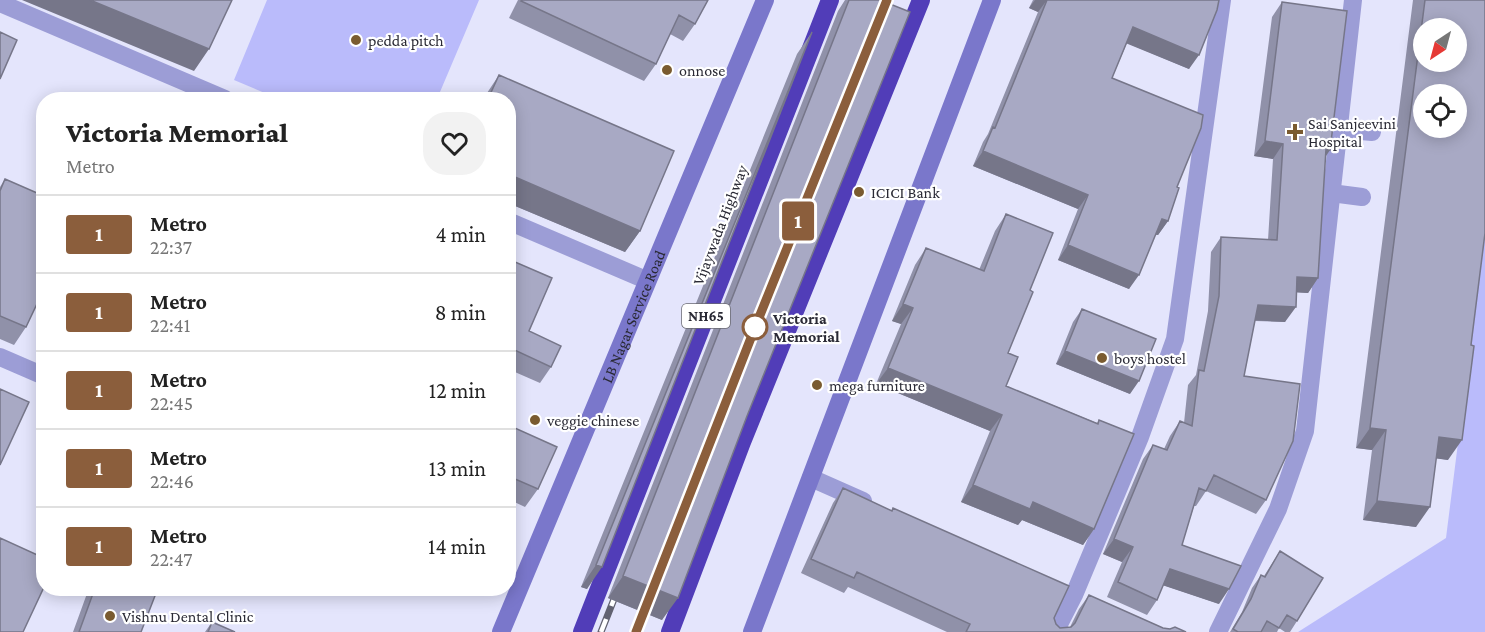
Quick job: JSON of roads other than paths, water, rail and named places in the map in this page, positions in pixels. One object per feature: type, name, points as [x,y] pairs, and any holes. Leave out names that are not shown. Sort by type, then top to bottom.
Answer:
[{"type":"highway","name":"Vijaywada Highway","points":[[582,632],[830,0]]},
{"type":"highway","points":[[670,632],[742,442],[921,0]]},
{"type":"street","name":"LB Nagar Service Road","points":[[516,577],[765,0]]},
{"type":"street","points":[[752,632],[992,0]]},
{"type":"street","points":[[1055,632],[1080,597],[1175,339],[1222,0]]},
{"type":"street","points":[[1218,632],[1278,509],[1305,431],[1352,0]]},
{"type":"street","points":[[4,2],[209,92]]},
{"type":"street","points":[[1339,129],[1372,132]]},
{"type":"street","points":[[1331,193],[1362,197]]},
{"type":"street","points":[[516,224],[646,280]]},
{"type":"street","points":[[0,357],[36,373]]},
{"type":"street","points":[[811,478],[874,506]]},
{"type":"street","points":[[1053,586],[1080,597]]},
{"type":"street","name":"LB Nagar Service Road","points":[[501,632],[511,596]]},
{"type":"railway","points":[[601,632],[620,584]]},
{"type":"railway","points":[[636,632],[650,597]]},
{"type":"metro line","name":"1","points":[[636,632],[887,0]]},
{"type":"place","name":"pedda pitch","points":[[356,40]]},
{"type":"place","name":"onnose","points":[[667,70]]},
{"type":"place","name":"Sai Sanjeevini Hospital","points":[[1295,132]]},
{"type":"place","name":"ICICI Bank","points":[[859,192]]},
{"type":"place","name":"Victoria Memorial","points":[[755,327]]},
{"type":"place","name":"boys hostel","points":[[1102,358]]},
{"type":"place","name":"mega furniture","points":[[817,385]]},
{"type":"place","name":"veggie chinese","points":[[535,420]]},
{"type":"place","name":"Vishnu Dental Clinic","points":[[110,616]]}]
